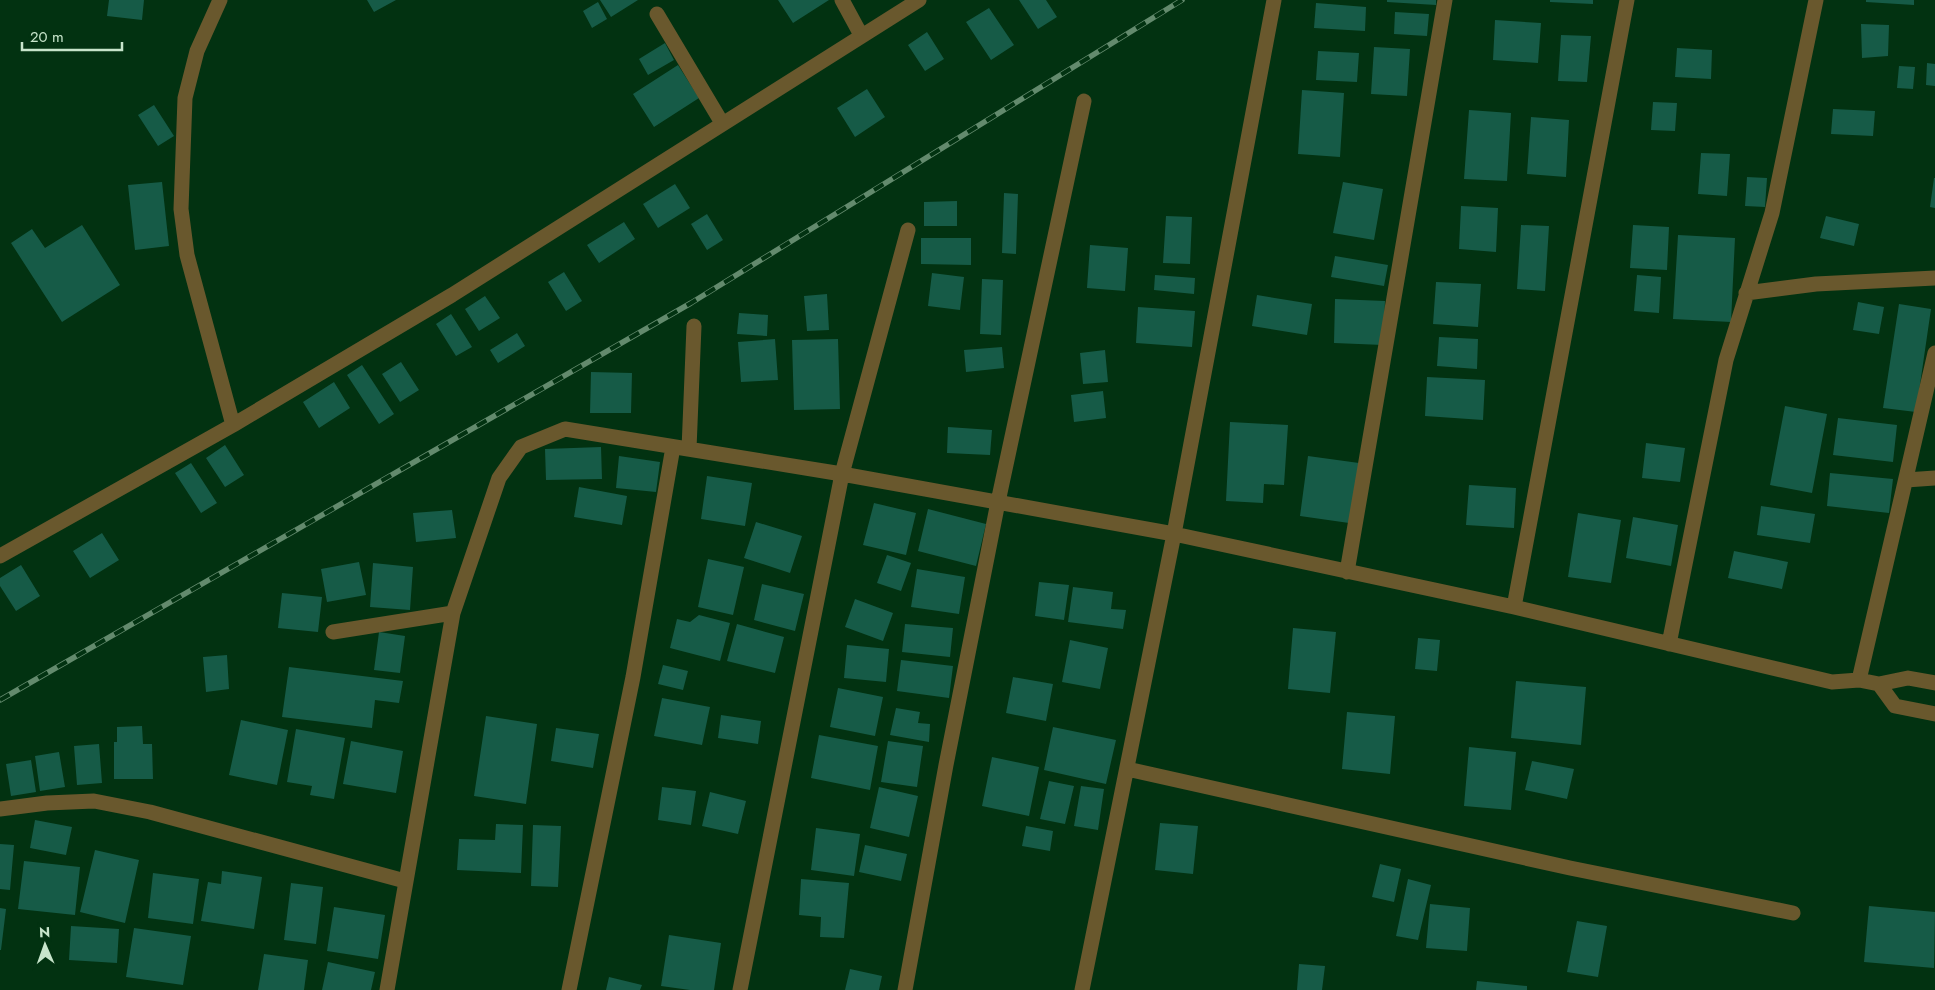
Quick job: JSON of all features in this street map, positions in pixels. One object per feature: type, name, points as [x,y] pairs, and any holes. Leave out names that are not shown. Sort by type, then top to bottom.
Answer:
[{"type":"street","points":[[220,0],[197,51],[185,98],[181,210],[188,255],[233,425]]},
{"type":"street","points":[[842,0],[861,35]]},
{"type":"street","points":[[0,556],[233,425],[452,295],[919,0]]},
{"type":"street","points":[[1082,990],[1174,534],[1274,0]]},
{"type":"street","points":[[1348,572],[1445,0]]},
{"type":"street","points":[[1514,607],[1626,0]]},
{"type":"street","points":[[1669,644],[1726,360],[1772,213],[1816,0]]},
{"type":"street","points":[[657,14],[722,123]]},
{"type":"street","points":[[905,990],[946,765],[998,502],[1084,101]]},
{"type":"street","points":[[740,990],[842,474],[908,230]]},
{"type":"street","points":[[1746,293],[1816,284],[1935,278]]},
{"type":"street","points":[[689,449],[694,326]]},
{"type":"street","points":[[1859,680],[1935,353]]},
{"type":"street","points":[[387,990],[453,613],[499,478],[520,447],[565,429],[842,474],[1174,534],[1514,607],[1832,682],[1859,680],[1879,684],[1908,678],[1935,683]]},
{"type":"street","points":[[569,990],[633,677],[673,447]]},
{"type":"street","points":[[1906,480],[1935,478]]},
{"type":"street","points":[[333,632],[453,613]]},
{"type":"street","points":[[1879,684],[1895,706],[1935,714]]},
{"type":"street","points":[[1127,769],[1570,868],[1793,913]]},
{"type":"street","points":[[0,809],[46,803],[94,801],[150,812],[405,881]]},
{"type":"building","points":[[109,0],[144,0],[142,20],[107,16]]},
{"type":"building","points":[[367,0],[396,0],[374,12]]},
{"type":"building","points":[[600,0],[638,0],[611,17]]},
{"type":"building","points":[[778,0],[829,0],[793,23]]},
{"type":"building","points":[[1019,0],[1046,0],[1057,17],[1038,29]]},
{"type":"building","points":[[1387,0],[1436,0],[1436,5],[1387,2]]},
{"type":"building","points":[[1550,0],[1593,0],[1593,4],[1550,2]]},
{"type":"building","points":[[1866,0],[1914,0],[1914,5],[1866,2]]},
{"type":"building","points":[[598,2],[607,19],[592,28],[583,11]]},
{"type":"building","points":[[1316,3],[1366,7],[1365,31],[1314,28]]},
{"type":"building","points":[[989,8],[1014,45],[991,60],[966,22]]},
{"type":"building","points":[[1395,12],[1429,14],[1427,36],[1394,34]]},
{"type":"building","points":[[1495,20],[1541,23],[1538,63],[1493,60]]},
{"type":"building","points":[[1861,24],[1889,25],[1888,56],[1862,58]]},
{"type":"building","points":[[927,32],[944,59],[925,71],[908,45]]},
{"type":"building","points":[[1561,35],[1591,36],[1587,82],[1558,81]]},
{"type":"building","points":[[665,43],[674,60],[648,75],[639,59]]},
{"type":"building","points":[[1374,47],[1410,49],[1407,96],[1371,94]]},
{"type":"building","points":[[1677,48],[1712,50],[1711,79],[1675,77]]},
{"type":"building","points":[[1318,51],[1359,53],[1357,82],[1316,80]]},
{"type":"building","points":[[1927,63],[1935,64],[1935,86],[1926,85]]},
{"type":"building","points":[[678,65],[699,98],[654,127],[633,94]]},
{"type":"building","points":[[1899,66],[1915,67],[1913,89],[1897,88]]},
{"type":"building","points":[[867,89],[885,117],[855,137],[837,108]]},
{"type":"building","points":[[1302,90],[1344,93],[1340,157],[1298,154]]},
{"type":"building","points":[[1653,102],[1677,103],[1675,131],[1651,130]]},
{"type":"building","points":[[154,105],[174,136],[158,146],[138,115]]},
{"type":"building","points":[[1833,109],[1875,111],[1873,136],[1831,134]]},
{"type":"building","points":[[1469,110],[1511,113],[1507,181],[1464,179]]},
{"type":"building","points":[[1531,117],[1569,120],[1566,177],[1527,174]]},
{"type":"building","points":[[1701,153],[1730,154],[1727,196],[1698,194]]},
{"type":"building","points":[[1747,177],[1767,178],[1765,207],[1745,206]]},
{"type":"building","points":[[1935,178],[1935,208],[1930,207]]},
{"type":"building","points":[[162,182],[169,246],[135,250],[128,185]]},
{"type":"building","points":[[1343,182],[1383,189],[1374,240],[1333,233]]},
{"type":"building","points":[[675,184],[690,208],[658,228],[643,204]]},
{"type":"building","points":[[1004,193],[1018,194],[1016,254],[1002,253]]},
{"type":"building","points":[[957,201],[957,226],[924,226],[924,202]]},
{"type":"building","points":[[1461,206],[1498,208],[1496,252],[1459,249]]},
{"type":"building","points":[[707,214],[723,240],[707,250],[691,224]]},
{"type":"building","points":[[1166,216],[1192,217],[1190,264],[1163,263]]},
{"type":"building","points":[[1826,216],[1859,224],[1854,246],[1820,238]]},
{"type":"building","points":[[624,222],[635,239],[599,263],[587,245]]},
{"type":"building","points":[[82,225],[120,285],[62,322],[11,243],[32,229],[45,248]]},
{"type":"building","points":[[1521,225],[1549,226],[1545,291],[1517,289]]},
{"type":"building","points":[[1633,225],[1669,227],[1667,270],[1630,268]]},
{"type":"building","points":[[1678,235],[1735,238],[1731,322],[1673,319]]},
{"type":"building","points":[[921,238],[971,238],[971,265],[921,264]]},
{"type":"building","points":[[1090,245],[1128,248],[1125,291],[1087,288]]},
{"type":"building","points":[[1335,256],[1388,265],[1384,286],[1331,277]]},
{"type":"building","points":[[564,272],[582,301],[566,311],[548,282]]},
{"type":"building","points":[[932,273],[964,277],[960,310],[928,306]]},
{"type":"building","points":[[1155,275],[1195,278],[1194,294],[1154,290]]},
{"type":"building","points":[[1637,275],[1661,277],[1659,313],[1634,311]]},
{"type":"building","points":[[982,279],[1003,280],[1001,335],[980,334]]},
{"type":"building","points":[[1436,282],[1481,284],[1478,327],[1433,324]]},
{"type":"building","points":[[827,294],[829,330],[807,331],[804,296]]},
{"type":"building","points":[[1257,295],[1312,304],[1307,335],[1252,326]]},
{"type":"building","points":[[485,296],[500,318],[479,331],[465,309]]},
{"type":"building","points":[[1335,299],[1385,301],[1383,345],[1334,343]]},
{"type":"building","points":[[1858,302],[1884,307],[1879,334],[1853,330]]},
{"type":"building","points":[[1899,304],[1931,309],[1916,412],[1883,408]]},
{"type":"building","points":[[1138,307],[1195,311],[1192,347],[1136,343]]},
{"type":"building","points":[[739,313],[768,315],[767,336],[737,334]]},
{"type":"building","points":[[451,314],[472,347],[456,356],[436,324]]},
{"type":"building","points":[[517,333],[525,346],[498,363],[490,350]]},
{"type":"building","points":[[1439,337],[1478,339],[1477,369],[1437,366]]},
{"type":"building","points":[[775,339],[778,380],[741,382],[738,342]]},
{"type":"building","points":[[838,339],[840,409],[794,410],[792,340]]},
{"type":"building","points":[[1002,347],[1004,368],[966,372],[964,350]]},
{"type":"building","points":[[1105,350],[1108,382],[1083,384],[1080,353]]},
{"type":"building","points":[[401,362],[419,390],[400,402],[382,374]]},
{"type":"building","points":[[362,365],[394,414],[379,424],[347,375]]},
{"type":"building","points":[[591,372],[632,373],[631,413],[590,413]]},
{"type":"building","points":[[1427,377],[1485,380],[1483,420],[1425,416]]},
{"type":"building","points":[[334,382],[350,408],[319,428],[303,402]]},
{"type":"building","points":[[1103,391],[1106,418],[1074,422],[1071,395]]},
{"type":"building","points":[[1785,406],[1827,414],[1812,493],[1770,485]]},
{"type":"building","points":[[1838,418],[1897,425],[1893,462],[1833,455]]},
{"type":"building","points":[[1230,422],[1288,425],[1284,485],[1264,484],[1263,503],[1226,501]]},
{"type":"building","points":[[948,427],[992,430],[990,455],[947,453]]},
{"type":"building","points":[[1646,443],[1685,448],[1680,482],[1642,478]]},
{"type":"building","points":[[225,445],[244,475],[225,487],[206,458]]},
{"type":"building","points":[[601,447],[602,479],[546,480],[545,449]]},
{"type":"building","points":[[619,456],[660,462],[656,492],[616,488]]},
{"type":"building","points":[[1308,456],[1359,463],[1349,523],[1300,516]]},
{"type":"building","points":[[191,463],[217,503],[201,513],[175,473]]},
{"type":"building","points":[[1830,473],[1893,479],[1889,513],[1827,506]]},
{"type":"building","points":[[707,476],[752,483],[745,526],[701,519]]},
{"type":"building","points":[[1469,485],[1516,488],[1514,528],[1466,525]]},
{"type":"building","points":[[579,487],[627,496],[622,525],[574,517]]},
{"type":"building","points":[[874,503],[916,513],[906,555],[863,545]]},
{"type":"building","points":[[1761,506],[1815,514],[1810,543],[1757,535]]},
{"type":"building","points":[[928,509],[986,524],[976,566],[918,551]]},
{"type":"building","points":[[452,510],[456,538],[416,542],[413,513]]},
{"type":"building","points":[[1578,513],[1621,520],[1611,583],[1568,577]]},
{"type":"building","points":[[1633,517],[1678,525],[1671,566],[1626,558]]},
{"type":"building","points":[[756,522],[802,536],[790,573],[744,558]]},
{"type":"building","points":[[102,533],[119,560],[90,578],[73,551]]},
{"type":"building","points":[[1734,551],[1788,562],[1782,589],[1728,578]]},
{"type":"building","points":[[887,555],[911,563],[901,591],[877,583]]},
{"type":"building","points":[[708,559],[744,567],[733,615],[698,607]]},
{"type":"building","points":[[359,562],[366,595],[327,602],[321,569]]},
{"type":"building","points":[[373,563],[413,567],[410,610],[370,607]]},
{"type":"building","points":[[21,565],[40,596],[16,611],[0,586],[0,578]]},
{"type":"building","points":[[917,569],[965,577],[959,614],[911,607]]},
{"type":"building","points":[[1039,582],[1069,585],[1064,620],[1035,616]]},
{"type":"building","points":[[762,584],[804,594],[795,631],[754,620]]},
{"type":"building","points":[[1073,587],[1113,592],[1111,609],[1126,610],[1123,629],[1068,622]]},
{"type":"building","points":[[282,593],[322,597],[318,632],[278,628]]},
{"type":"building","points":[[855,599],[893,613],[883,641],[845,627]]},
{"type":"building","points":[[699,615],[730,623],[720,661],[670,648],[677,619],[690,622]]},
{"type":"building","points":[[737,624],[784,637],[775,673],[727,661]]},
{"type":"building","points":[[905,624],[953,628],[950,657],[902,652]]},
{"type":"building","points":[[1293,628],[1336,632],[1330,693],[1288,689]]},
{"type":"building","points":[[379,632],[405,636],[400,673],[374,670]]},
{"type":"building","points":[[1418,638],[1440,640],[1437,671],[1415,669]]},
{"type":"building","points":[[1070,640],[1108,648],[1100,689],[1062,682]]},
{"type":"building","points":[[847,645],[889,649],[886,682],[844,678]]},
{"type":"building","points":[[227,655],[229,689],[206,692],[203,657]]},
{"type":"building","points":[[901,660],[953,666],[949,698],[897,691]]},
{"type":"building","points":[[663,665],[688,671],[683,690],[658,684]]},
{"type":"building","points":[[289,667],[403,681],[399,703],[375,700],[372,728],[282,717]]},
{"type":"building","points":[[1013,677],[1053,684],[1046,721],[1006,713]]},
{"type":"building","points":[[1516,681],[1586,687],[1581,745],[1511,738]]},
{"type":"building","points":[[838,688],[883,697],[875,736],[830,727]]},
{"type":"building","points":[[662,698],[710,707],[702,745],[654,736]]},
{"type":"building","points":[[896,708],[920,712],[918,723],[930,724],[929,742],[890,735]]},
{"type":"building","points":[[1347,712],[1395,716],[1390,774],[1342,769]]},
{"type":"building","points":[[721,715],[761,721],[758,744],[718,738]]},
{"type":"building","points":[[486,716],[537,724],[526,804],[474,796]]},
{"type":"building","points":[[241,720],[288,730],[277,785],[229,775]]},
{"type":"building","points":[[142,726],[143,744],[152,744],[153,779],[114,779],[114,742],[117,742],[117,727]]},
{"type":"building","points":[[1053,727],[1116,740],[1106,784],[1044,770]]},
{"type":"building","points":[[556,728],[599,734],[593,768],[551,761]]},
{"type":"building","points":[[296,729],[345,738],[334,799],[310,795],[312,786],[287,782]]},
{"type":"building","points":[[819,735],[878,746],[870,790],[811,778]]},
{"type":"building","points":[[351,741],[403,751],[396,793],[343,784]]},
{"type":"building","points":[[888,741],[923,746],[917,787],[881,782]]},
{"type":"building","points":[[99,744],[102,783],[77,785],[74,746]]},
{"type":"building","points":[[1469,747],[1516,752],[1511,810],[1464,806]]},
{"type":"building","points":[[59,752],[65,787],[40,791],[35,756]]},
{"type":"building","points":[[992,757],[1039,767],[1029,816],[982,806]]},
{"type":"building","points":[[31,760],[36,792],[11,796],[6,764]]},
{"type":"building","points":[[1532,761],[1574,769],[1567,799],[1525,790]]},
{"type":"building","points":[[1049,781],[1074,786],[1065,824],[1040,819]]},
{"type":"building","points":[[1081,786],[1104,789],[1098,830],[1074,826]]},
{"type":"building","points":[[662,787],[696,791],[691,825],[658,820]]},
{"type":"building","points":[[879,787],[918,796],[909,837],[870,828]]},
{"type":"building","points":[[710,792],[746,801],[738,834],[702,826]]},
{"type":"building","points":[[35,820],[72,827],[66,855],[30,848]]},
{"type":"building","points":[[1160,823],[1198,826],[1193,874],[1155,870]]},
{"type":"building","points":[[496,824],[523,825],[521,873],[457,870],[459,839],[495,840]]},
{"type":"building","points":[[533,825],[561,826],[558,887],[531,886]]},
{"type":"building","points":[[1026,826],[1053,831],[1050,851],[1022,846]]},
{"type":"building","points":[[816,828],[860,834],[854,876],[811,870]]},
{"type":"building","points":[[0,844],[14,845],[10,890],[0,889]]},
{"type":"building","points":[[865,845],[907,854],[901,881],[859,872]]},
{"type":"building","points":[[95,850],[139,860],[125,923],[80,912]]},
{"type":"building","points":[[24,861],[80,867],[75,915],[18,909]]},
{"type":"building","points":[[1380,864],[1401,869],[1394,902],[1372,897]]},
{"type":"building","points":[[222,871],[262,877],[254,929],[201,921],[208,882],[221,884]]},
{"type":"building","points":[[153,873],[199,879],[193,924],[148,918]]},
{"type":"building","points":[[801,879],[849,883],[844,938],[820,937],[821,917],[799,915]]},
{"type":"building","points":[[1408,879],[1431,885],[1418,940],[1396,936]]},
{"type":"building","points":[[291,883],[323,887],[316,944],[284,940]]},
{"type":"building","points":[[1430,904],[1470,908],[1467,951],[1426,948]]},
{"type":"building","points":[[1869,906],[1935,912],[1934,968],[1864,962]]},
{"type":"building","points":[[334,907],[385,915],[378,959],[327,951]]},
{"type":"building","points":[[0,908],[6,909],[1,950],[0,950]]},
{"type":"building","points":[[1577,921],[1607,926],[1598,977],[1567,972]]},
{"type":"building","points":[[71,926],[119,929],[117,963],[69,960]]},
{"type":"building","points":[[134,928],[191,936],[183,985],[126,977]]},
{"type":"building","points":[[669,935],[721,943],[714,990],[690,990],[661,986]]},
{"type":"building","points":[[264,954],[308,960],[304,990],[258,990]]},
{"type":"building","points":[[328,962],[375,972],[371,990],[322,990]]},
{"type":"building","points":[[1299,964],[1325,966],[1322,990],[1297,990]]},
{"type":"building","points":[[850,969],[882,976],[879,990],[845,990]]},
{"type":"building","points":[[609,977],[642,985],[640,990],[606,990]]},
{"type":"building","points":[[1477,981],[1527,986],[1527,990],[1476,990]]},
{"type":"railway","points":[[0,700],[691,303],[1182,0]]}]
